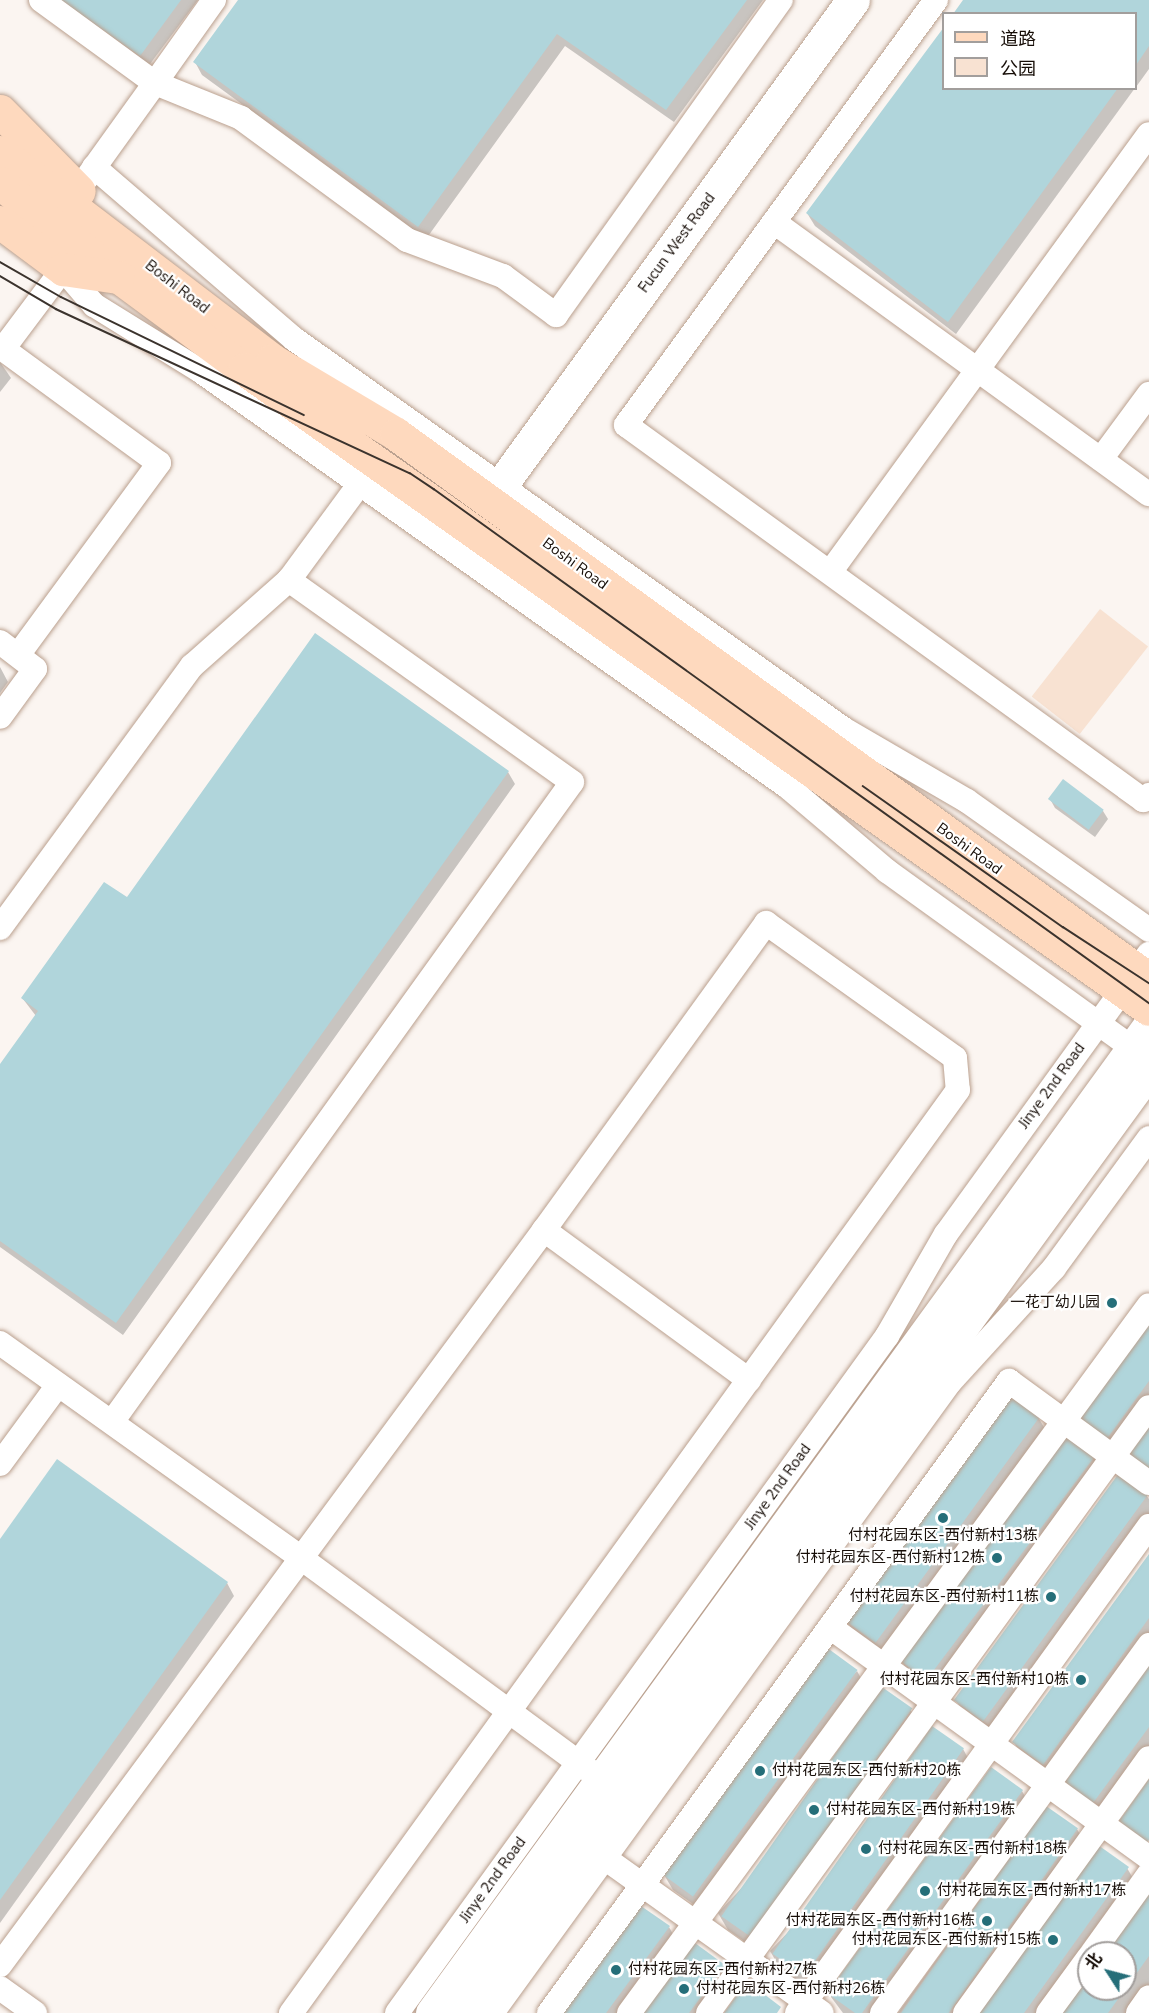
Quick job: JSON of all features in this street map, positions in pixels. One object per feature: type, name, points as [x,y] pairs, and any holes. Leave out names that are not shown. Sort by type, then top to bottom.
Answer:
[{"type":"main road","name":"Fucun West Road","points":[[501,485],[853,0]]},
{"type":"main road","points":[[0,111],[86,179],[124,264],[63,269],[0,222]]},
{"type":"main road","name":"Boshi Road","points":[[0,152],[124,264],[368,472],[1139,974]]},
{"type":"main road","name":"Boshi Road","points":[[0,183],[272,360],[396,434],[1139,974],[1149,1009]]},
{"type":"main road","name":"Jinye 2nd Road","points":[[432,2013],[600,1779],[1145,1051]]},
{"type":"main road","name":"Jinye 2nd Road","points":[[462,2013],[595,1851],[600,1779]]},
{"type":"street","points":[[40,0],[155,83],[241,118],[407,240],[503,276],[556,315],[781,0]]},
{"type":"street","points":[[86,179],[214,0]]},
{"type":"street","points":[[936,0],[626,425],[831,571],[1143,800],[1149,795]]},
{"type":"street","points":[[831,571],[1149,134]]},
{"type":"street","name":"Boshi Road","points":[[86,179],[294,339],[845,730],[967,801],[1149,930]]},
{"type":"street","points":[[774,222],[1149,494]]},
{"type":"street","points":[[0,717],[35,669],[9,649],[159,463],[2,348],[63,269]]},
{"type":"street","name":"Boshi Road","points":[[63,269],[94,305],[368,472],[788,787],[887,871],[1098,1023],[1145,1051]]},
{"type":"street","points":[[1101,459],[1149,394]]},
{"type":"street","points":[[0,928],[192,666],[289,580],[368,472]]},
{"type":"street","points":[[112,1422],[572,782],[289,580]]},
{"type":"street","points":[[0,1965],[544,1230],[766,923],[955,1058],[958,1090],[291,2013]]},
{"type":"street","name":"Jinye 2nd Road","points":[[397,2013],[600,1779],[887,1336],[946,1234],[1098,1023],[1139,974]]},
{"type":"street","name":"Jinye 2nd Road","points":[[492,2013],[595,1851],[950,1382],[1054,1268],[1149,1138]]},
{"type":"street","points":[[544,1230],[749,1380]]},
{"type":"street","points":[[629,2013],[882,1665],[1149,1305]]},
{"type":"street","points":[[0,1343],[301,1558],[600,1779]]},
{"type":"street","points":[[549,2013],[1009,1382],[1149,1483]]},
{"type":"street","points":[[0,1464],[58,1384]]},
{"type":"street","points":[[708,2013],[1149,1407]]},
{"type":"street","points":[[595,1851],[748,1959],[808,2009],[990,1744],[1149,1526]]},
{"type":"street","points":[[830,1627],[1149,1858]]},
{"type":"street","points":[[882,2013],[1149,1644]]},
{"type":"street","points":[[965,2013],[1149,1758]]},
{"type":"street","points":[[1101,1941],[1149,1874]]},
{"type":"street","points":[[1048,2013],[1077,1973]]},
{"type":"street","points":[[0,1988],[35,2013]]},
{"type":"street","points":[[1138,2013],[1149,1997]]},
{"type":"green space","points":[[1100,609],[1148,647],[1080,734],[1032,696]]},
{"type":"building","points":[[61,0],[181,0],[140,56]]},
{"type":"building","points":[[238,0],[747,0],[666,110],[557,34],[418,227],[193,62]]},
{"type":"building","points":[[963,0],[1149,0],[1149,46],[1137,64],[1137,12],[954,12]]},
{"type":"building","points":[[942,30],[942,90],[1117,90],[948,322],[806,213]]},
{"type":"building","points":[[315,633],[509,771],[116,1323],[0,1241],[0,1064],[38,1011],[21,998],[104,882],[127,897]]},
{"type":"building","points":[[1063,779],[1104,810],[1089,830],[1048,799]]},
{"type":"building","points":[[1149,1320],[1149,1381],[1106,1440],[1077,1417]]},
{"type":"building","name":"付村花园东区-西付新村13栋","points":[[1011,1395],[1040,1416],[876,1643],[846,1622]]},
{"type":"building","points":[[1149,1427],[1149,1469],[1129,1455]]},
{"type":"building","name":"付村花园东区-西付新村12栋","points":[[1065,1433],[1095,1456],[926,1680],[896,1657]]},
{"type":"building","points":[[57,1459],[228,1582],[0,1900],[0,1539]]},
{"type":"building","name":"付村花园东区-西付新村11栋","points":[[1119,1473],[1148,1494],[983,1721],[954,1700]]},
{"type":"building","name":"付村花园东区-西付新村10栋","points":[[1149,1554],[1149,1618],[1043,1765],[1012,1742]]},
{"type":"building","name":"付村花园东区-西付新村20栋","points":[[826,1647],[858,1670],[693,1896],[661,1874]]},
{"type":"building","points":[[1149,1666],[1149,1727],[1093,1803],[1065,1782]]},
{"type":"building","name":"付村花园东区-西付新村19栋","points":[[882,1687],[912,1708],[752,1938],[721,1916]]},
{"type":"building","name":"付村花园东区-西付新村18栋","points":[[932,1726],[964,1748],[804,1976],[773,1954]]},
{"type":"building","name":"付村花园东区-西付新村17栋","points":[[991,1767],[1023,1790],[862,2013],[855,2013],[827,1993]]},
{"type":"building","points":[[1149,1779],[1149,1840],[1147,1842],[1119,1821]]},
{"type":"building","name":"付村花园东区-西付新村16栋","points":[[1046,1806],[1078,1828],[949,2013],[901,2013]]},
{"type":"building","name":"付村花园东区-西付新村15栋","points":[[1098,1845],[1129,1867],[1024,2013],[978,2013]]},
{"type":"building","points":[[1149,1893],[1149,1956],[1137,1973],[1137,1941],[1114,1941]]},
{"type":"building","name":"付村花园东区-西付新村27栋","points":[[641,1906],[670,1926],[606,2013],[562,2013]]},
{"type":"building","name":"付村花园东区-西付新村26栋","points":[[695,1943],[725,1965],[689,2013],[643,2013]]},
{"type":"building","points":[[747,1981],[781,2007],[777,2013],[724,2013]]},
{"type":"building","points":[[1077,1991],[1077,2001],[1117,2001],[1108,2013],[1061,2013]]},
{"type":"tram line","points":[[0,262],[61,297],[304,415]]},
{"type":"tram line","points":[[0,276],[56,309],[410,473],[1149,1003]]},
{"type":"tram line","points":[[863,786],[1063,927],[1149,983]]},
{"type":"place","name":"一花丁幼儿园","points":[[1112,1303]]},
{"type":"place","name":"付村花园东区-西付新村13栋","points":[[943,1518]]},
{"type":"place","name":"付村花园东区-西付新村12栋","points":[[997,1558]]},
{"type":"place","name":"付村花园东区-西付新村11栋","points":[[1051,1597]]},
{"type":"place","name":"付村花园东区-西付新村10栋","points":[[1081,1680]]},
{"type":"place","name":"付村花园东区-西付新村20栋","points":[[760,1771]]},
{"type":"place","name":"付村花园东区-西付新村19栋","points":[[814,1810]]},
{"type":"place","name":"付村花园东区-西付新村18栋","points":[[866,1849]]},
{"type":"place","name":"付村花园东区-西付新村17栋","points":[[925,1891]]},
{"type":"place","name":"付村花园东区-西付新村16栋","points":[[987,1921]]},
{"type":"place","name":"付村花园东区-西付新村15栋","points":[[1053,1940]]},
{"type":"place","name":"付村花园东区-西付新村27栋","points":[[616,1970]]},
{"type":"place","name":"付村花园东区-西付新村26栋","points":[[684,1989]]}]
